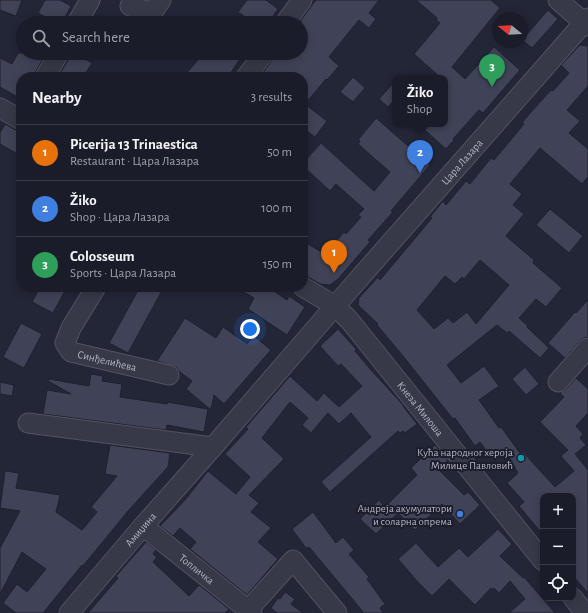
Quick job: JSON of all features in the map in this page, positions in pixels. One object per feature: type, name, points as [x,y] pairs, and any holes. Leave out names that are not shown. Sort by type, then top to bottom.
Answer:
[{"type":"street","points":[[81,16],[90,0]]},
{"type":"street","points":[[127,2],[152,13],[161,0]]},
{"type":"street","points":[[290,16],[302,0]]},
{"type":"street","points":[[558,0],[587,22]]},
{"type":"street","name":"Цара Лазара","points":[[335,306],[587,22]]},
{"type":"street","points":[[48,72],[55,60]]},
{"type":"street","points":[[250,72],[259,60]]},
{"type":"street","points":[[0,108],[16,116]]},
{"type":"street","name":"Кнеза Милоша","points":[[308,290],[335,306],[350,321],[540,556]]},
{"type":"street","name":"Синђелићева","points":[[93,292],[71,328],[65,343],[71,352],[169,375]]},
{"type":"street","name":"Амиџина","points":[[69,613],[142,526],[213,447],[335,306]]},
{"type":"street","points":[[558,382],[588,348]]},
{"type":"street","points":[[28,423],[213,447]]},
{"type":"street","name":"Топличка","points":[[142,526],[250,612]]},
{"type":"street","points":[[250,612],[293,560],[337,613]]},
{"type":"street","points":[[575,601],[585,613]]},
{"type":"building","points":[[0,0],[22,0],[16,16],[0,10]]},
{"type":"building","points":[[45,0],[60,0],[71,6],[66,16],[44,16],[38,13]]},
{"type":"building","points":[[247,0],[266,0],[278,9],[273,16],[244,16],[238,12]]},
{"type":"building","points":[[316,0],[379,0],[369,13],[376,19],[369,28],[359,20],[329,57],[339,66],[308,100],[308,72],[264,72],[272,60],[308,60],[308,16],[304,16]]},
{"type":"building","points":[[416,0],[491,0],[500,8],[497,12],[492,12],[492,18],[452,67],[465,79],[493,48],[495,48],[520,70],[483,113],[479,110],[446,149],[421,127],[448,127],[448,75],[438,75],[414,54],[440,23],[436,20],[437,18]]},
{"type":"building","points":[[548,10],[558,19],[532,48],[528,45],[528,33]]},
{"type":"building","points":[[580,45],[588,46],[588,86],[567,110],[580,121],[569,133],[588,149],[588,177],[582,184],[540,148],[510,184],[522,194],[513,205],[524,214],[506,236],[534,260],[533,263],[562,288],[546,307],[536,299],[519,318],[549,348],[540,358],[509,331],[507,333],[497,325],[447,365],[461,383],[484,366],[499,386],[479,400],[499,428],[501,427],[520,453],[523,452],[555,487],[574,471],[561,456],[568,450],[540,422],[564,397],[560,393],[576,378],[588,389],[588,413],[576,426],[583,434],[580,438],[586,445],[575,454],[588,470],[588,593],[576,579],[576,493],[540,493],[540,531],[519,506],[524,502],[507,483],[518,473],[506,452],[494,461],[480,442],[475,446],[455,418],[453,419],[377,325],[378,324],[358,305],[359,298],[378,277],[380,280],[432,218],[430,217],[443,201],[446,205],[466,181],[470,184],[491,158],[494,160],[524,124],[522,123],[531,112],[569,73],[561,65]],"holes":[[[480,260],[509,285],[476,324],[467,312],[453,323],[448,318],[434,329],[417,310],[445,276],[455,284],[462,277],[464,279]]]},
{"type":"building","points":[[16,57],[16,60],[42,60],[36,72],[16,72],[16,96],[0,87],[0,58],[12,64]]},
{"type":"building","points":[[68,60],[87,60],[92,63],[86,72],[61,72]]},
{"type":"building","points":[[198,60],[239,60],[231,72],[187,72]]},
{"type":"building","points":[[353,77],[365,88],[353,102],[340,92]]},
{"type":"building","points":[[392,84],[392,102],[388,107],[379,99]]},
{"type":"building","points":[[308,106],[327,121],[315,137],[308,132]]},
{"type":"building","points":[[376,118],[430,165],[391,211],[393,212],[368,240],[370,242],[338,279],[330,285],[320,284],[308,277],[308,244],[325,254],[344,232],[346,234],[361,217],[358,215],[364,209],[336,184],[330,191],[308,171],[308,157],[321,143],[374,191],[390,172],[358,144],[360,141],[358,140]]},
{"type":"building","points":[[5,124],[16,130],[16,153],[0,144],[0,133]]},
{"type":"building","points":[[550,209],[583,236],[569,253],[536,225]]},
{"type":"building","points":[[37,292],[64,292],[53,313],[32,302]]},
{"type":"building","points":[[137,292],[161,292],[128,353],[109,343]]},
{"type":"building","points":[[244,292],[275,292],[287,300],[289,296],[305,307],[287,335],[248,309],[254,298]]},
{"type":"building","points":[[588,300],[588,337],[580,341],[565,358],[548,343],[575,312],[576,313]]},
{"type":"building","points":[[185,318],[216,338],[223,327],[247,344],[254,336],[271,350],[224,404],[214,395],[211,410],[186,389],[192,381],[176,367],[157,361]]},
{"type":"building","points":[[21,323],[42,334],[24,368],[3,357]]},
{"type":"building","points":[[338,329],[356,349],[355,351],[371,370],[404,406],[417,424],[405,433],[403,431],[400,433],[398,431],[330,492],[321,482],[371,437],[351,413],[339,424],[328,413],[311,433],[302,425],[308,418],[290,402],[262,438],[284,459],[249,495],[259,503],[251,512],[271,528],[258,542],[278,559],[247,595],[190,549],[196,542],[180,528],[173,536],[160,526],[185,500],[208,471],[236,494],[250,477],[225,454],[248,429],[246,427],[290,376],[317,401],[324,393],[339,407],[362,386],[341,364],[338,366],[320,346]]},
{"type":"building","points":[[525,367],[539,384],[526,395],[512,379]]},
{"type":"building","points":[[91,374],[103,376],[102,381],[122,384],[120,397],[167,404],[167,402],[208,409],[204,432],[167,425],[166,430],[43,414],[47,390],[71,394],[48,381],[49,379],[89,386]]},
{"type":"building","points":[[0,382],[14,385],[12,396],[0,394]]},
{"type":"building","points":[[110,445],[170,453],[168,467],[128,511],[43,613],[16,613],[3,603],[17,584],[27,592],[46,569],[22,552],[0,594],[0,548],[20,511],[0,508],[5,471],[19,473],[16,488],[60,495],[56,512],[82,530],[97,512],[91,507],[117,476],[105,474]]},
{"type":"building","points":[[435,445],[448,460],[439,470],[464,495],[468,492],[480,505],[460,524],[442,504],[415,530],[398,513],[376,534],[360,519],[379,500],[385,507],[417,475],[411,468]]},
{"type":"building","points":[[313,512],[336,543],[343,537],[354,550],[349,554],[369,577],[367,579],[385,604],[380,608],[383,613],[364,613],[309,547],[306,548],[292,529]]},
{"type":"building","points":[[498,529],[512,544],[500,556],[523,578],[524,577],[540,596],[540,601],[545,601],[555,613],[509,613],[525,599],[510,581],[499,593],[494,588],[492,590],[491,588],[475,605],[449,579],[432,596],[398,559],[416,543],[438,567],[459,548],[468,557]]},
{"type":"building","points":[[146,542],[156,550],[153,554],[157,557],[153,562],[189,596],[199,585],[229,609],[225,613],[88,613],[118,578],[116,576]]},
{"type":"building","points":[[285,592],[295,599],[291,604],[303,613],[277,613],[271,608],[278,598],[280,599]]},
{"type":"place","name":"Colosseum","points":[[492,87]]},
{"type":"place","name":"Žiko","points":[[420,173]]},
{"type":"place","name":"Picerija 13 Trinaestica","points":[[334,273]]},
{"type":"place","name":"Кућа народног хероја Милице Павловић","points":[[521,458]]},
{"type":"place","name":"Андреја акумулатори и соларна опрема","points":[[460,514]]}]
